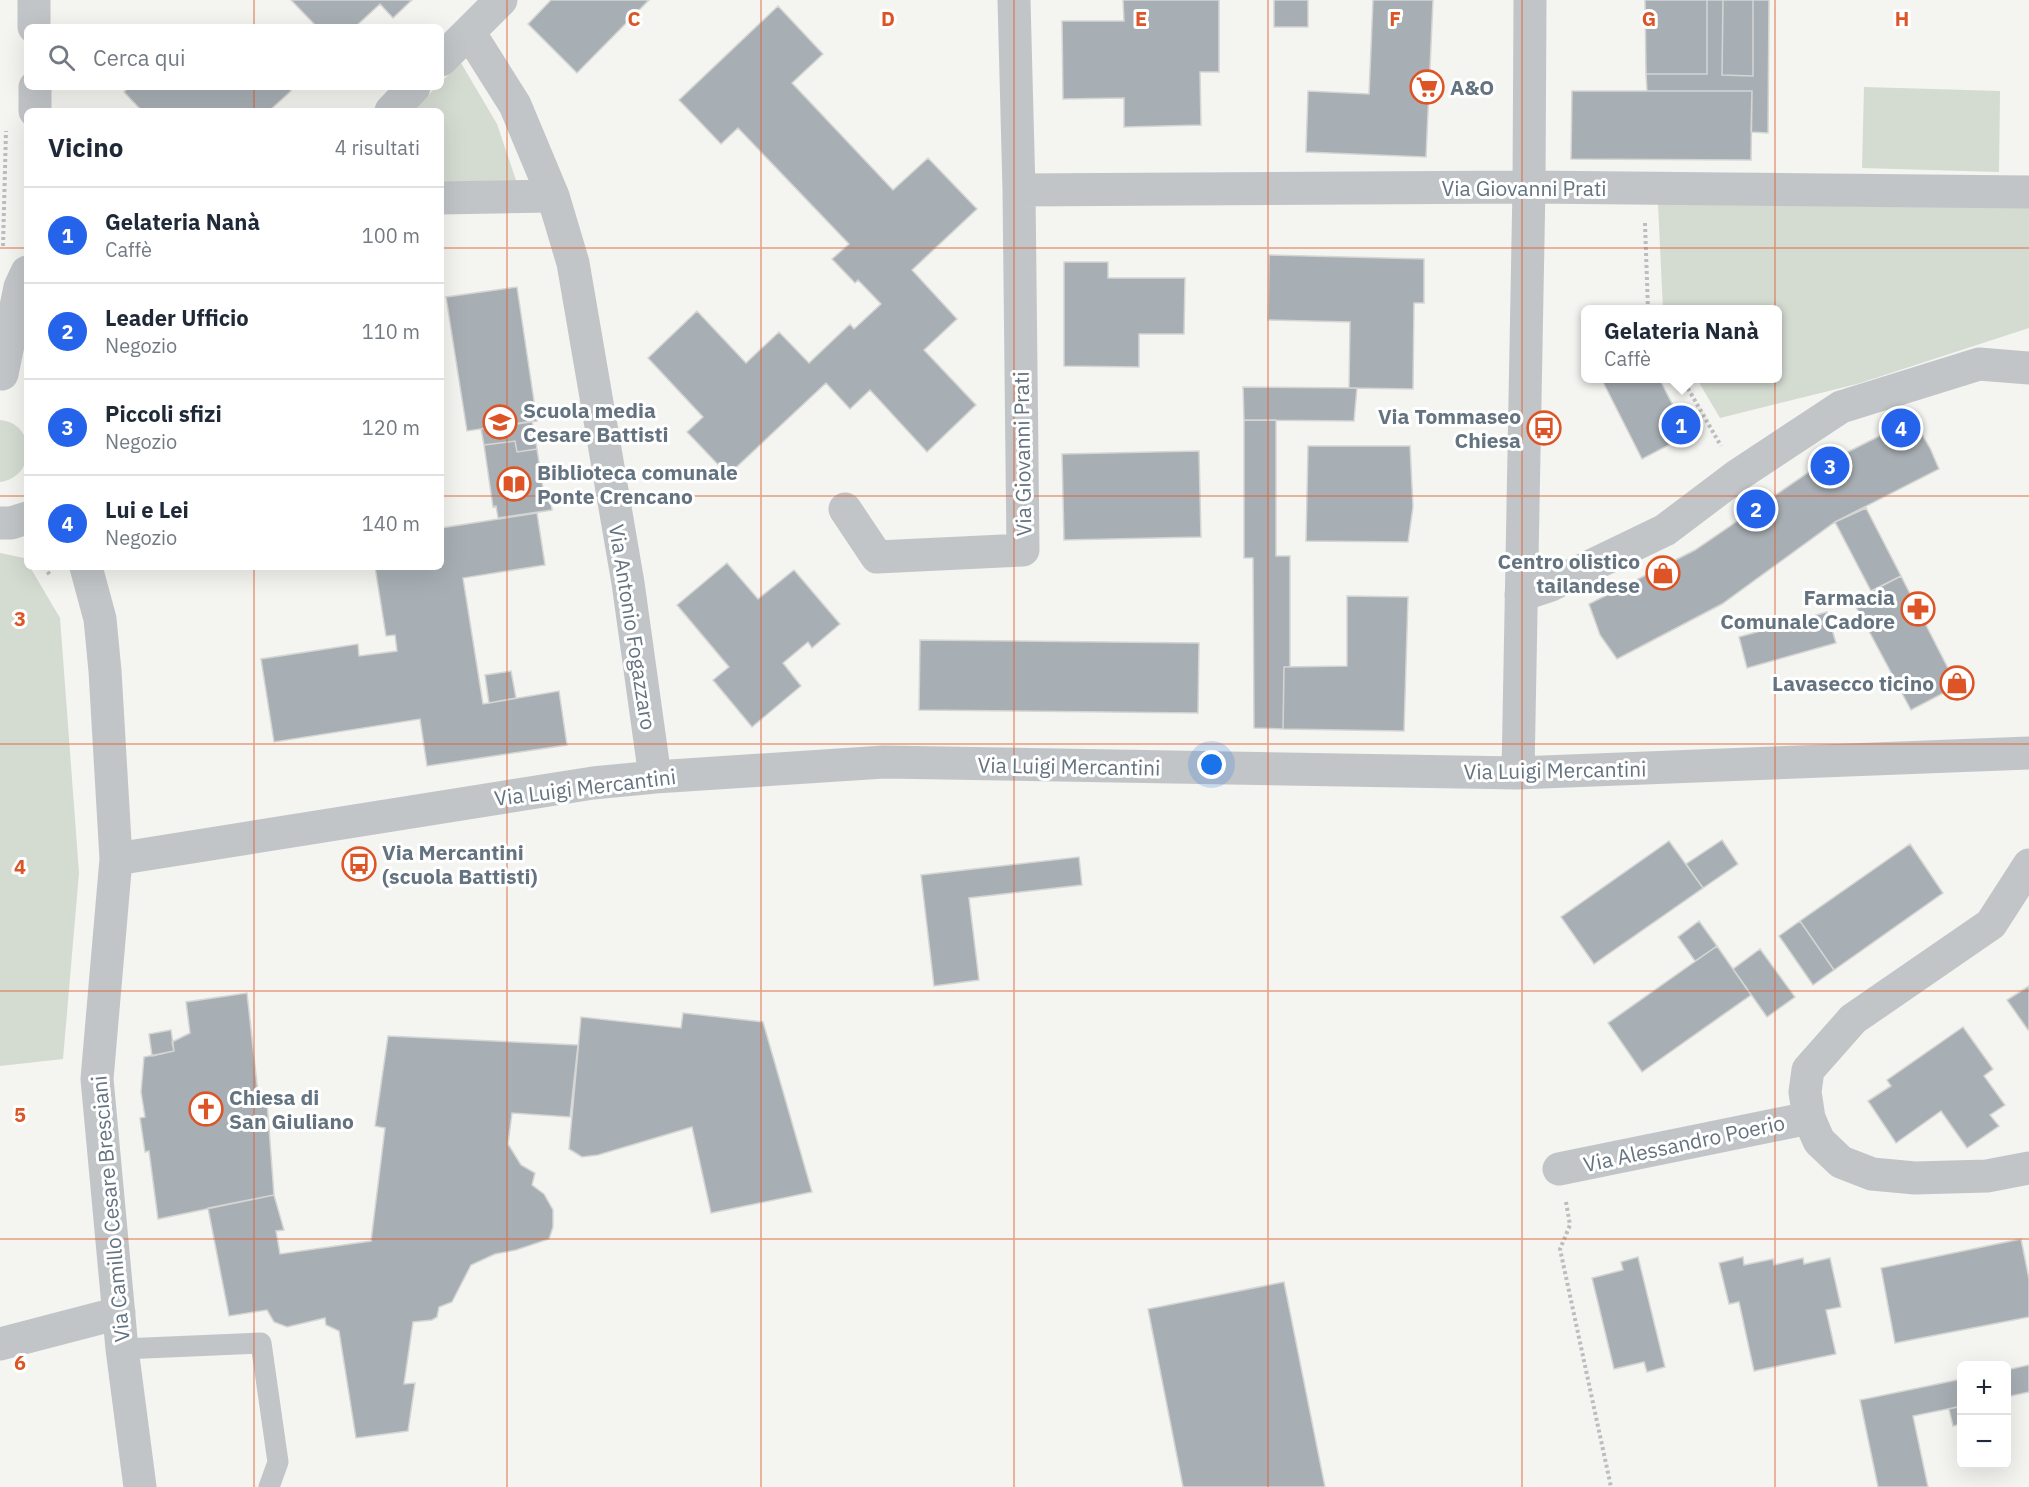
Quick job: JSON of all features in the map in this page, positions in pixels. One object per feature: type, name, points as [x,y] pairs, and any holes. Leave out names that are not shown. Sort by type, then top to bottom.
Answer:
[{"type":"street","points":[[34,0],[34,24]]},
{"type":"street","points":[[444,57],[501,0]]},
{"type":"street","name":"Via Giovanni Prati","points":[[845,509],[877,557],[1023,550],[1019,190],[1014,0]]},
{"type":"street","points":[[1518,773],[1529,187],[1530,0]]},
{"type":"street","name":"Via Antonio Fogazzaro","points":[[469,32],[515,105],[553,196],[573,262],[628,583],[655,777]]},
{"type":"street","points":[[35,90],[35,108]]},
{"type":"street","points":[[394,108],[411,90]]},
{"type":"street","name":"Via Giovanni Prati","points":[[1019,190],[1529,187],[2029,192]]},
{"type":"street","points":[[444,198],[553,196]]},
{"type":"street","points":[[10,376],[20,287],[24,279]]},
{"type":"street","points":[[1521,595],[1551,585],[1665,530],[1738,476],[1841,407],[1979,364],[2029,368]]},
{"type":"street","points":[[0,523],[11,523],[24,519]]},
{"type":"street","name":"Via Camillo Cesare Bresciani","points":[[85,570],[100,619],[116,859],[97,1079],[122,1349],[140,1487]]},
{"type":"street","name":"Via Luigi Mercantini","points":[[116,859],[592,783],[884,762],[1518,773],[2029,753]]},
{"type":"street","name":"Via Alessandro Poerio","points":[[2029,865],[1991,924],[1853,1019],[1808,1070],[1805,1092],[1809,1118],[1819,1141],[1841,1162],[1872,1174],[1939,1178],[1987,1176],[2029,1168]]},
{"type":"street","name":"Via Alessandro Poerio","points":[[1559,1169],[1809,1118]]},
{"type":"street","points":[[0,1344],[119,1313]]},
{"type":"lane","points":[[122,1349],[261,1342],[278,1462],[269,1487]]},
{"type":"path","points":[[1644,188],[1648,305]]},
{"type":"path","points":[[1685,383],[1738,476]]},
{"type":"path","points":[[1559,1169],[1570,1225],[1560,1249],[1611,1487]]},
{"type":"shaded area","points":[[461,63],[497,124],[519,189],[444,190],[444,108],[416,108],[433,90],[444,90],[444,79]]},
{"type":"shaded area","points":[[1864,87],[2000,91],[1999,172],[1862,168]]},
{"type":"shaded area","points":[[1658,204],[2029,206],[2029,328],[1857,384],[1720,418],[1699,383],[1782,383],[1782,305],[1663,305]]},
{"type":"shaded area","points":[[0,420],[12,423],[21,430],[24,436],[24,465],[21,471],[12,478],[0,482]]},
{"type":"shaded area","points":[[0,553],[24,558],[24,570],[32,570],[60,618],[79,873],[63,1059],[0,1066]]},
{"type":"building","points":[[291,0],[412,0],[393,18],[380,4],[358,24],[314,24]]},
{"type":"building","points":[[551,0],[649,0],[577,73],[528,24]]},
{"type":"building","points":[[1123,0],[1219,0],[1219,72],[1200,72],[1201,125],[1124,127],[1124,98],[1063,99],[1062,21],[1124,21]]},
{"type":"building","points":[[1274,0],[1308,0],[1308,27],[1274,27]]},
{"type":"building","points":[[1373,0],[1433,0],[1426,157],[1306,152],[1308,91],[1369,94]]},
{"type":"building","points":[[1645,0],[1707,0],[1707,74],[1646,74]]},
{"type":"building","points":[[1707,0],[1723,0],[1722,75],[1753,76],[1753,0],[1769,0],[1768,133],[1751,132],[1752,91],[1647,91],[1646,74],[1707,74]]},
{"type":"building","points":[[1723,0],[1753,0],[1753,76],[1722,75]]},
{"type":"building","points":[[778,6],[823,54],[792,83],[893,190],[928,158],[977,209],[912,270],[957,319],[924,350],[976,405],[927,452],[870,390],[850,409],[826,383],[728,475],[687,432],[703,417],[648,358],[697,311],[746,363],[779,332],[809,363],[850,324],[854,329],[881,304],[858,280],[855,283],[832,259],[849,244],[738,128],[721,144],[679,100]]},
{"type":"building","points":[[126,90],[291,91],[272,108],[139,108],[124,92]]},
{"type":"building","points":[[1572,91],[1752,91],[1751,160],[1571,159]]},
{"type":"building","points":[[1269,255],[1424,259],[1424,303],[1414,303],[1413,389],[1349,388],[1350,322],[1268,320]]},
{"type":"building","points":[[1064,262],[1108,262],[1108,278],[1185,278],[1184,334],[1139,334],[1139,367],[1064,366]]},
{"type":"building","points":[[517,287],[537,421],[467,431],[446,297]]},
{"type":"building","points":[[1604,383],[1662,383],[1688,435],[1642,459]]},
{"type":"building","points":[[1243,387],[1357,388],[1354,421],[1244,420]]},
{"type":"building","points":[[1913,419],[1939,469],[1835,522],[1722,604],[1617,659],[1600,635],[1589,604],[1695,550],[1812,470]]},
{"type":"building","points":[[1244,420],[1276,420],[1276,556],[1290,556],[1290,667],[1284,667],[1283,729],[1254,728],[1253,558],[1244,558]]},
{"type":"building","points":[[532,421],[537,449],[517,452],[515,441],[484,445],[481,429]]},
{"type":"building","points":[[515,441],[517,452],[537,449],[544,495],[550,494],[552,510],[498,518],[496,506],[493,507],[484,445]]},
{"type":"building","points":[[1308,446],[1410,446],[1413,507],[1408,542],[1306,541]]},
{"type":"building","points":[[1199,451],[1201,537],[1064,540],[1062,454]]},
{"type":"building","points":[[1866,508],[1901,576],[1871,591],[1835,522]]},
{"type":"building","points":[[537,513],[545,565],[463,578],[483,704],[559,691],[567,745],[427,766],[420,719],[274,742],[261,659],[358,644],[359,656],[397,651],[395,635],[386,636],[375,570],[444,570],[444,528]]},
{"type":"building","points":[[727,563],[758,599],[794,570],[840,624],[812,648],[808,642],[783,663],[801,686],[752,727],[713,680],[729,667],[677,605]]},
{"type":"building","points":[[1901,576],[1957,686],[1911,710],[1853,601]]},
{"type":"building","points":[[1347,596],[1408,597],[1404,731],[1283,729],[1284,667],[1347,666]]},
{"type":"building","points":[[1827,612],[1836,643],[1747,668],[1739,637]]},
{"type":"building","points":[[920,640],[1199,643],[1198,713],[919,710]]},
{"type":"building","points":[[511,671],[516,698],[489,703],[485,675]]},
{"type":"building","points":[[1722,840],[1738,864],[1703,888],[1686,864]]},
{"type":"building","points":[[1669,841],[1703,888],[1594,964],[1561,917]]},
{"type":"building","points":[[1910,844],[1943,893],[1834,970],[1800,921]]},
{"type":"building","points":[[1079,857],[1082,885],[969,898],[979,980],[934,986],[921,875]]},
{"type":"building","points":[[1699,921],[1717,946],[1695,961],[1678,937]]},
{"type":"building","points":[[1800,921],[1834,970],[1813,985],[1779,936]]},
{"type":"building","points":[[1717,946],[1751,995],[1642,1072],[1608,1023]]},
{"type":"building","points":[[1760,949],[1795,997],[1767,1017],[1733,969]]},
{"type":"building","points":[[2029,986],[2029,1029],[2028,1030],[2007,1000]]},
{"type":"building","name":"Chiesa di San Giuliano","points":[[247,993],[259,1102],[267,1101],[274,1195],[158,1219],[149,1151],[145,1152],[140,1118],[145,1117],[141,1092],[144,1057],[174,1051],[172,1042],[190,1033],[186,1002]]},
{"type":"building","points":[[683,1013],[763,1022],[812,1192],[711,1213],[692,1127],[598,1155],[582,1157],[569,1149],[581,1017],[681,1028]]},
{"type":"building","points":[[1963,1027],[1993,1069],[1984,1076],[2005,1105],[1990,1115],[1999,1126],[1967,1148],[1941,1111],[1896,1143],[1868,1101],[1891,1086],[1887,1080]]},
{"type":"building","points":[[171,1030],[174,1051],[152,1056],[149,1034]]},
{"type":"building","points":[[388,1036],[578,1045],[570,1117],[512,1113],[508,1144],[521,1165],[535,1173],[532,1185],[544,1194],[553,1210],[553,1227],[549,1239],[495,1254],[471,1265],[452,1302],[439,1307],[437,1317],[432,1320],[413,1322],[404,1384],[415,1383],[408,1431],[356,1438],[339,1331],[326,1325],[325,1318],[287,1327],[274,1322],[267,1310],[229,1316],[208,1208],[274,1195],[284,1230],[276,1231],[280,1254],[371,1241],[385,1128],[375,1126]]},
{"type":"building","points":[[2021,1239],[2029,1279],[2029,1317],[1895,1343],[1881,1268]]},
{"type":"building","points":[[1638,1257],[1665,1367],[1647,1372],[1644,1362],[1614,1369],[1592,1278],[1623,1270],[1621,1262]]},
{"type":"building","points":[[1743,1257],[1744,1265],[1773,1259],[1774,1265],[1803,1258],[1804,1264],[1830,1258],[1841,1307],[1826,1310],[1836,1354],[1754,1371],[1739,1302],[1729,1304],[1719,1263]]},
{"type":"building","points":[[1284,1282],[1325,1487],[1183,1487],[1148,1309]]},
{"type":"building","points":[[2029,1365],[2029,1392],[2011,1396],[2011,1369]]},
{"type":"building","points":[[1957,1380],[1957,1407],[1913,1416],[1928,1487],[1878,1487],[1860,1400]]},
{"type":"building","points":[[1957,1407],[1957,1425],[1953,1426],[1949,1409]]},
{"type":"place","name":"A&O","points":[[1427,87]]},
{"type":"place","name":"Scuola media Cesare Battisti","points":[[500,422]]},
{"type":"place","name":"Gelateria Nanà","points":[[1681,425]]},
{"type":"place","name":"Via Tommaseo Chiesa","points":[[1544,428]]},
{"type":"place","name":"Lui e Lei","points":[[1901,428]]},
{"type":"place","name":"Piccoli sfizi","points":[[1830,466]]},
{"type":"place","name":"Biblioteca comunale Ponte Crencano","points":[[514,484]]},
{"type":"place","name":"Leader Ufficio","points":[[1756,509]]},
{"type":"place","name":"Centro olistico tailandese","points":[[1663,573]]},
{"type":"place","name":"Farmacia Comunale Cadore","points":[[1918,609]]},
{"type":"place","name":"Lavasecco ticino","points":[[1957,683]]},
{"type":"place","name":"Via Mercantini (scuola Battisti)","points":[[359,864]]},
{"type":"place","name":"Chiesa di San Giuliano","points":[[206,1109]]}]
